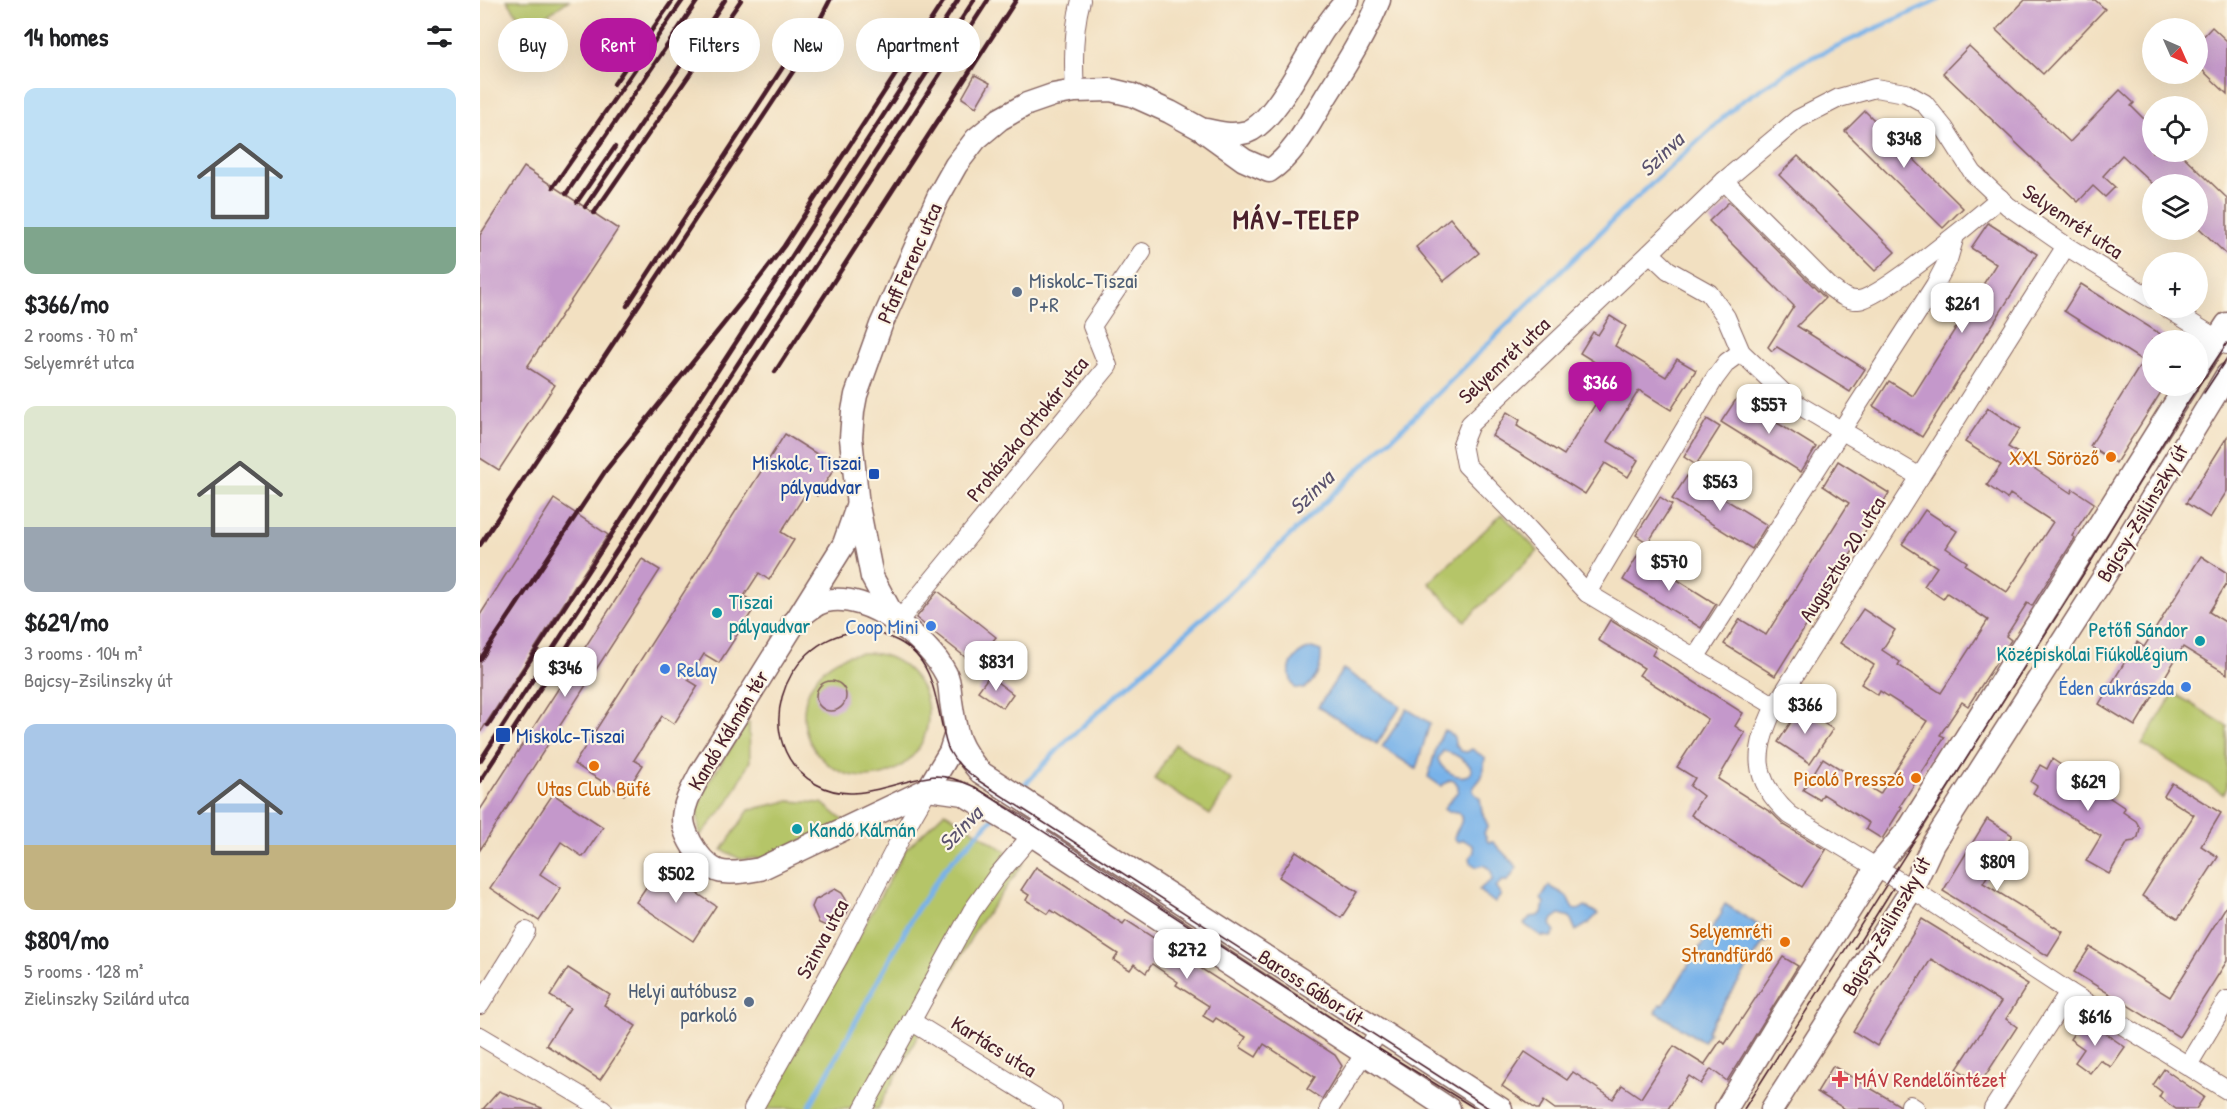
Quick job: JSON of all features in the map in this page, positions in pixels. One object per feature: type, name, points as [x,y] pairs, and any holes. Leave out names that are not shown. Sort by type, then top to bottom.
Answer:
[{"type":"street","points":[[1075,91],[1076,20],[1080,0]]},
{"type":"street","points":[[1201,129],[1232,135],[1248,131],[1261,123],[1273,111],[1324,28],[1347,0]]},
{"type":"street","name":"Pfaff Ferenc utca","points":[[858,506],[850,438],[856,395],[880,325],[938,197],[956,165],[976,140],[1000,119],[1027,104],[1053,94],[1111,90],[1132,95],[1170,112],[1201,129],[1244,160],[1269,171],[1280,164],[1299,141],[1361,39],[1380,0]]},
{"type":"street","name":"Selyemrét utca","points":[[1775,706],[1587,592],[1466,465],[1462,444],[1470,424],[1724,181],[1798,119],[1839,98],[1875,88],[1906,93],[1924,103],[1945,129],[1973,173],[2000,198],[2066,246],[2142,292]]},
{"type":"street","name":"Selyemrét utca","points":[[1724,181],[1830,287],[1847,299],[1860,301],[1877,292],[1955,236],[2000,198]]},
{"type":"street","points":[[1695,658],[1935,285],[1948,260],[1955,236]]},
{"type":"street","name":"Augusztus 20. utca","points":[[2066,246],[1775,706],[1758,752],[1762,775],[1774,800],[1790,814],[1912,889],[2068,992],[2227,1090]]},
{"type":"street","name":"Prohászka Ottokár utca","points":[[897,623],[1108,366],[1092,326],[1142,252]]},
{"type":"street","points":[[1650,253],[1668,270],[1709,293],[1726,317],[1741,352],[1792,401],[1920,477]]},
{"type":"street","points":[[2187,318],[2224,336],[2208,356]]},
{"type":"street","points":[[1587,592],[1715,378],[1727,362],[1741,352]]},
{"type":"street","name":"Bajcsy-Zsilinszky út","points":[[1772,1109],[1912,889],[1933,844],[2089,600],[2227,375]]},
{"type":"street","name":"Bajcsy-Zsilinszky út","points":[[1726,1109],[1877,867],[1910,827],[2180,396]]},
{"type":"street","points":[[858,506],[872,577],[897,623]]},
{"type":"street","name":"Kandó Kálmán tér","points":[[858,506],[844,544],[700,774],[686,805],[683,820],[687,834],[701,857],[720,872],[740,873],[760,869],[928,789]]},
{"type":"street","points":[[792,624],[808,609],[824,602],[854,601],[883,613],[925,645],[947,675],[956,733],[950,752],[928,789]]},
{"type":"street","name":"Baross Gábor út","points":[[956,733],[964,754],[980,772],[1501,1109]]},
{"type":"street","name":"Baross Gábor út","points":[[928,789],[963,794],[1032,836],[1366,1052],[1449,1109]]},
{"type":"street","name":"Szinva utca","points":[[753,1109],[839,957],[928,789]]},
{"type":"street","points":[[863,1109],[972,911],[996,876],[1048,816]]},
{"type":"street","points":[[480,1005],[526,931]]},
{"type":"street","points":[[1993,1109],[2068,992]]},
{"type":"street","points":[[2188,1065],[2227,1000]]},
{"type":"street","name":"Kartács utca","points":[[911,1021],[1053,1109]]},
{"type":"street","points":[[1329,1109],[1379,1031]]},
{"type":"street","points":[[480,1036],[603,1109]]},
{"type":"green space","points":[[507,0],[569,0],[543,18],[519,18]]},
{"type":"green space","points":[[1502,514],[1538,551],[1465,621],[1429,583]]},
{"type":"green space","points":[[866,653],[890,658],[910,671],[923,691],[928,715],[923,739],[910,759],[890,772],[866,777],[842,772],[822,759],[809,739],[804,715],[809,691],[822,671],[842,658]]},
{"type":"green space","points":[[2174,693],[2227,726],[2227,788],[2223,794],[2142,744]]},
{"type":"green space","points":[[749,723],[750,761],[728,803],[700,836],[697,809],[708,783],[746,724]]},
{"type":"green space","points":[[1175,744],[1232,780],[1210,815],[1154,779]]},
{"type":"green space","points":[[788,801],[822,803],[845,822],[763,858],[740,859],[722,850],[749,810]]},
{"type":"green space","points":[[945,812],[1024,863],[977,927],[878,1109],[765,1109],[906,849]]},
{"type":"water","points":[[1312,648],[1321,651],[1318,673],[1304,689],[1295,688],[1290,675],[1292,663],[1299,654]]},
{"type":"water","points":[[1343,669],[1401,706],[1377,744],[1318,707]]},
{"type":"water","points":[[1407,709],[1430,723],[1416,769],[1382,747]]},
{"type":"water","points":[[1444,730],[1454,737],[1455,744],[1461,751],[1467,752],[1472,749],[1485,758],[1482,776],[1473,790],[1480,798],[1482,812],[1488,826],[1484,833],[1488,842],[1493,842],[1517,867],[1508,881],[1502,881],[1496,887],[1501,895],[1495,903],[1478,890],[1492,880],[1488,867],[1483,865],[1477,867],[1471,863],[1473,846],[1464,840],[1458,842],[1454,838],[1461,822],[1460,816],[1458,812],[1444,808],[1458,791],[1458,786],[1455,781],[1450,780],[1441,786],[1428,777]],"holes":[[[1443,751],[1467,763],[1472,769],[1471,773],[1457,776],[1443,768],[1438,759]]]},
{"type":"water","points":[[1549,886],[1566,896],[1573,908],[1577,910],[1585,906],[1598,914],[1576,931],[1570,917],[1560,914],[1553,919],[1551,924],[1555,932],[1551,937],[1541,936],[1524,924],[1530,917],[1542,913],[1544,903],[1541,899]]},
{"type":"water","points":[[1725,904],[1772,934],[1766,943],[1764,942],[1707,1031],[1709,1032],[1703,1042],[1656,1012],[1660,1004],[1663,1005],[1722,913]]},
{"type":"building","points":[[2025,0],[2095,0],[2105,9],[2043,74],[1996,30]]},
{"type":"building","points":[[2212,27],[2227,41],[2227,94],[2208,76],[2208,31]]},
{"type":"building","points":[[1969,46],[2070,142],[2120,90],[2134,103],[2131,106],[2142,117],[2142,162],[2189,162],[2202,174],[2142,174],[2122,155],[2103,176],[2115,187],[2105,197],[2093,186],[2078,202],[1943,73]]},
{"type":"building","points":[[975,75],[990,83],[976,107],[962,98]]},
{"type":"building","points":[[1865,111],[1963,208],[1943,228],[1845,131]]},
{"type":"building","points":[[1798,156],[1895,252],[1875,271],[1779,175]]},
{"type":"building","points":[[524,167],[618,229],[527,367],[555,385],[499,470],[480,458],[480,235]]},
{"type":"building","points":[[2208,180],[2227,198],[2227,255],[2208,237]]},
{"type":"building","points":[[1729,202],[1825,298],[1797,326],[1865,369],[1850,392],[1777,347],[1772,351],[1768,347],[1794,306],[1709,221]]},
{"type":"building","points":[[1450,218],[1479,253],[1444,281],[1416,247]]},
{"type":"building","points":[[1988,223],[2037,254],[1922,437],[1873,406],[1889,381],[1913,396],[1996,264],[1971,248]]},
{"type":"building","points":[[2081,284],[2154,330],[2142,330],[2142,360],[2064,311]]},
{"type":"building","points":[[1610,316],[1626,326],[1615,346],[1666,377],[1677,359],[1696,370],[1671,410],[1639,390],[1607,441],[1638,460],[1628,477],[1605,463],[1585,494],[1492,436],[1507,412],[1520,420],[1517,426],[1564,455],[1614,374],[1580,353],[1593,332],[1598,335]]},
{"type":"building","points":[[2142,363],[2142,396],[2159,396],[2116,463],[2090,446]]},
{"type":"building","points":[[1737,398],[1816,447],[1801,472],[1721,422]]},
{"type":"building","points":[[1988,408],[2020,429],[2008,447],[2032,462],[2029,465],[2071,493],[2073,489],[2094,503],[2072,536],[2075,538],[2032,606],[2027,603],[2006,636],[2011,640],[1968,706],[1962,702],[1940,735],[1945,737],[1900,806],[1902,807],[1882,839],[1866,829],[1869,823],[1823,794],[1820,800],[1803,790],[1823,758],[1880,794],[1927,721],[1880,691],[1878,695],[1861,684],[1874,665],[1840,643],[1863,609],[1895,630],[1882,650],[1900,662],[1898,665],[1941,693],[1988,620],[1947,593],[1943,599],[1924,586],[1937,567],[1902,544],[1925,510],[1957,531],[1946,548],[1967,562],[1965,565],[2007,592],[2053,522],[2010,494],[2007,499],[1987,485],[2001,465],[1965,442]]},
{"type":"building","points":[[1707,419],[1720,427],[1696,465],[1684,457]]},
{"type":"building","name":"Tiszai pályaudvar","points":[[785,434],[836,466],[817,496],[808,490],[781,532],[794,540],[769,580],[759,573],[744,596],[757,604],[719,663],[704,654],[688,680],[698,686],[674,724],[662,716],[634,760],[643,765],[624,795],[574,764]]},
{"type":"building","points":[[2227,437],[2227,491],[2210,518],[2186,503]]},
{"type":"building","points":[[1838,461],[1889,493],[1775,676],[1724,644],[1740,619],[1766,635],[1849,503],[1823,486]]},
{"type":"building","points":[[1687,476],[1767,525],[1752,549],[1672,499]]},
{"type":"building","points":[[1660,497],[1672,505],[1648,543],[1636,535]]},
{"type":"building","points":[[554,499],[608,535],[480,733],[480,615]]},
{"type":"building","points":[[1638,555],[1716,604],[1701,628],[1623,580]]},
{"type":"building","name":"Petőfi Sándor Középiskolai Fiúkollégium","points":[[2201,556],[2227,573],[2227,583],[2209,612],[2227,623],[2227,674],[2183,647],[2135,726],[2099,704],[2137,642],[2144,647]]},
{"type":"building","points":[[642,559],[660,570],[480,850],[480,810]]},
{"type":"building","points":[[938,591],[996,637],[974,664],[916,618]]},
{"type":"building","points":[[1610,620],[1656,648],[1652,655],[1743,713],[1735,726],[1745,733],[1718,779],[1772,813],[1784,825],[1826,850],[1802,887],[1691,815],[1703,796],[1690,786],[1695,778],[1677,767],[1708,719],[1639,675],[1644,668],[1598,640]]},
{"type":"building","points":[[989,676],[1013,694],[1003,708],[978,691]]},
{"type":"building","points":[[831,681],[837,682],[845,690],[845,702],[837,710],[831,711],[825,710],[817,702],[816,696],[817,690],[825,682]]},
{"type":"building","points":[[1800,708],[1833,729],[1810,763],[1778,742]]},
{"type":"building","points":[[2052,759],[2125,808],[2123,812],[2136,821],[2140,828],[2138,837],[2128,842],[2109,874],[2086,861],[2101,836],[2033,793],[2037,786],[2031,782],[2040,765],[2047,769]]},
{"type":"building","points":[[2172,783],[2221,813],[2201,846],[2218,857],[2178,919],[2142,896],[2194,815],[2164,796]]},
{"type":"building","points":[[553,794],[603,827],[583,857],[561,842],[540,874],[561,888],[539,921],[490,888]]},
{"type":"building","points":[[1987,819],[2012,835],[1983,883],[2063,932],[2048,956],[1943,891]]},
{"type":"building","points":[[1296,851],[1358,892],[1341,918],[1279,877]]},
{"type":"building","points":[[1036,867],[1123,924],[1126,920],[1335,1055],[1342,1066],[1322,1099],[1307,1089],[1315,1077],[1264,1044],[1256,1057],[1240,1047],[1246,1037],[1216,1018],[1213,1022],[1203,1016],[1209,1006],[1176,985],[1178,982],[1152,964],[1146,973],[1134,964],[1130,970],[1114,960],[1118,954],[1051,910],[1048,914],[1026,900],[1029,895],[1021,890]]},
{"type":"building","points":[[659,868],[716,906],[693,941],[636,902]]},
{"type":"building","points":[[835,889],[842,893],[850,906],[846,915],[826,926],[819,923],[812,907],[815,900]]},
{"type":"building","points":[[2227,905],[2227,961],[2179,1037],[2074,972],[2090,947],[2170,997]]},
{"type":"building","points":[[1922,919],[2028,984],[2006,1019],[2017,1027],[1980,1084],[1957,1069],[2001,1002],[1931,959],[1877,1046],[1853,1031]]},
{"type":"building","points":[[1783,957],[1798,966],[1727,1081],[1711,1069],[1701,1084],[1689,1076],[1668,1109],[1555,1109],[1544,1101],[1539,1109],[1536,1109],[1502,1086],[1525,1052],[1567,1080],[1573,1072],[1613,1099],[1622,1085],[1641,1098],[1674,1046],[1704,1065],[1721,1040],[1725,1044]]},
{"type":"building","points":[[568,968],[610,995],[604,1005],[636,1026],[600,1080],[546,1045],[570,1008],[550,996]]},
{"type":"building","points":[[2084,1019],[2125,1047],[2111,1067],[2100,1060],[2090,1073],[2075,1062],[2084,1049],[2070,1039]]},
{"type":"building","name":"MÁV Rendelőintézet","points":[[1833,1066],[1899,1105],[1900,1109],[1845,1109],[1817,1092]]},
{"type":"building","points":[[2164,1069],[2204,1097],[2196,1109],[2176,1109],[2159,1097],[2162,1092],[2153,1085]]},
{"type":"building","points":[[499,1091],[542,1108],[542,1109],[483,1109]]},
{"type":"waterway","name":"Szinva","points":[[1020,790],[1065,742],[1218,604],[1417,414],[1619,214],[1739,103],[1802,62],[1938,0]]},
{"type":"waterway","name":"Szinva","points":[[808,1109],[916,911],[946,867],[993,818]]},
{"type":"tram line","points":[[1744,1109],[2086,570],[2184,408],[2227,343]]},
{"type":"tram line","points":[[2208,387],[2227,358]]},
{"type":"tram line","points":[[1476,1109],[1371,1044],[975,787],[941,776],[921,778],[876,790],[846,793],[816,784],[795,767],[783,745],[779,721],[782,697],[792,674],[808,654],[829,640],[854,632],[882,635],[898,641],[910,649],[926,668],[931,679],[947,747],[959,764],[979,781],[1490,1109]]},
{"type":"tram line","points":[[1855,949],[1893,888]]},
{"type":"railway","points":[[614,84],[673,0]]},
{"type":"railway","points":[[553,187],[683,0]]},
{"type":"railway","points":[[566,194],[698,0]]},
{"type":"railway","points":[[585,207],[725,0]]},
{"type":"railway","points":[[594,213],[741,0]]},
{"type":"railway","points":[[480,545],[794,70],[830,0]]},
{"type":"railway","points":[[480,660],[606,470],[784,246],[944,0]]},
{"type":"railway","points":[[488,725],[958,0]]},
{"type":"railway","points":[[480,761],[974,0]]},
{"type":"railway","points":[[480,781],[988,0]]},
{"type":"railway","points":[[775,372],[1016,0]]},
{"type":"railway","points":[[627,306],[780,72]]},
{"type":"railway","points":[[577,202],[615,147]]},
{"type":"place","name":"Miskolc-Tiszai P+R","points":[[1017,292]]},
{"type":"place","name":"XXL Söröző","points":[[2111,457]]},
{"type":"place","name":"Miskolc, Tiszai pályaudvar","points":[[874,474]]},
{"type":"place","name":"Tiszai pályaudvar","points":[[717,613]]},
{"type":"place","name":"Coop Mini","points":[[931,626]]},
{"type":"place","name":"Petőfi Sándor Középiskolai Fiúkollégium","points":[[2200,641]]},
{"type":"place","name":"Relay","points":[[665,669]]},
{"type":"place","name":"Éden cukrászda","points":[[2186,687]]},
{"type":"place","name":"Miskolc-Tiszai","points":[[503,735]]},
{"type":"place","name":"Utas Club Büfé","points":[[594,766]]},
{"type":"place","name":"Picoló Presszó","points":[[1916,778]]},
{"type":"place","name":"Kandó Kálmán","points":[[797,829]]},
{"type":"place","name":"Selyemréti Strandfürdő","points":[[1785,942]]},
{"type":"place","name":"Helyi autóbusz parkoló","points":[[749,1002]]},
{"type":"place","name":"MÁV Rendelőintézet","points":[[1840,1079]]},
{"type":"district","name":"MÁV-TELEP","points":[[1297,219]]}]
